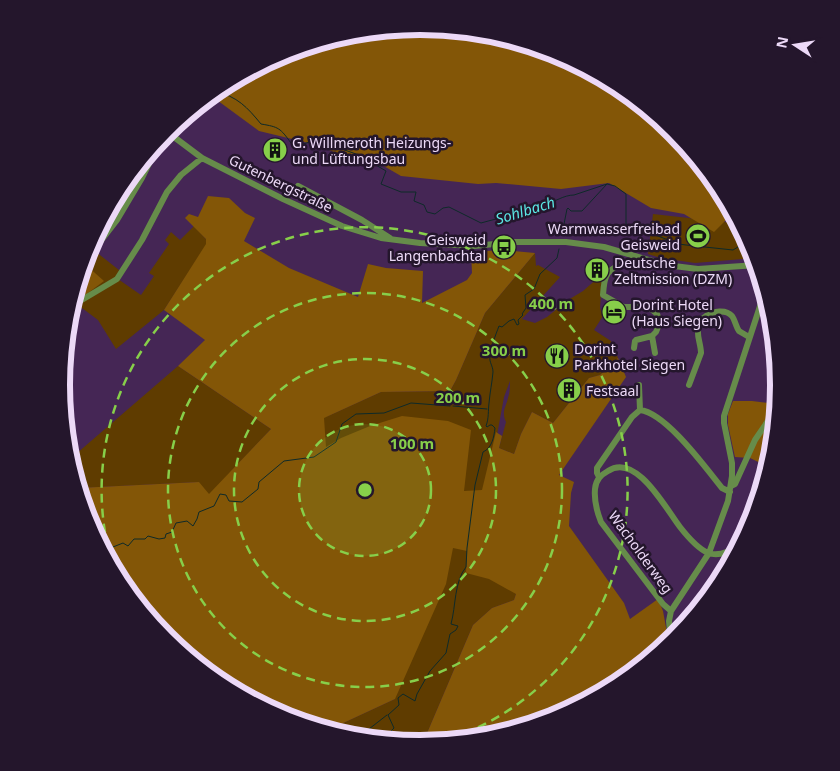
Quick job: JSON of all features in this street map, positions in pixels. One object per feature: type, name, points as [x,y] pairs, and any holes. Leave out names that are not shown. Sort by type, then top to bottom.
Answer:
[{"type":"street","name":"Gutenbergstraße","points":[[173,137],[202,158],[283,199],[342,226],[393,240],[474,246],[514,242],[566,242],[604,247],[666,265],[698,269],[749,266]]},
{"type":"street","points":[[80,301],[117,280],[142,240],[167,192],[181,175],[202,158]]},
{"type":"street","points":[[101,241],[117,220],[150,162]]},
{"type":"street","points":[[298,186],[362,220],[393,240]]},
{"type":"street","points":[[634,348],[636,340],[652,336],[658,330],[660,322],[658,314],[649,307],[624,307],[603,295],[605,278],[610,270],[617,266],[625,264],[638,268],[644,267],[648,260]]},
{"type":"street","points":[[670,631],[669,621],[671,611],[709,553],[728,501],[732,463],[724,416],[761,303]]},
{"type":"street","points":[[689,385],[701,353],[697,332],[698,326],[705,316],[718,312],[727,313],[733,318],[738,330],[749,337]]},
{"type":"street","points":[[652,336],[655,354]]},
{"type":"street","points":[[639,385],[640,410],[650,412],[679,436],[722,488],[730,489]]},
{"type":"street","name":"Wacholderweg","points":[[640,410],[632,417],[597,468],[599,477],[595,487],[597,510],[601,522],[671,611]]},
{"type":"street","points":[[730,489],[735,484],[755,440],[769,419]]},
{"type":"street","points":[[599,477],[612,468],[625,468],[641,476],[655,492],[680,528],[697,546],[709,553],[718,555],[728,552]]},
{"type":"shaded area","points":[[420,35],[466,38],[488,42],[533,54],[575,71],[615,94],[633,107],[684,154],[728,218],[714,232],[684,214],[651,208],[609,183],[561,189],[496,183],[478,184],[401,176],[382,165],[370,167],[317,145],[259,131],[217,100],[265,71],[286,62],[329,47],[374,38]]},
{"type":"shaded area","points":[[208,196],[229,198],[245,213],[255,218],[244,241],[289,268],[358,297],[368,264],[386,268],[423,271],[422,303],[467,280],[472,273],[471,252],[501,250],[535,253],[485,313],[450,391],[381,392],[324,418],[326,447],[341,438],[370,426],[402,416],[448,421],[471,430],[464,491],[482,490],[496,432],[502,436],[499,448],[514,454],[532,412],[553,423],[589,378],[600,375],[618,358],[626,377],[559,475],[574,482],[571,493],[569,526],[624,603],[630,619],[658,599],[663,611],[667,634],[615,677],[575,700],[554,709],[511,724],[488,729],[466,733],[426,736],[473,625],[492,608],[514,600],[516,594],[489,579],[466,573],[467,551],[453,548],[446,584],[395,699],[337,726],[307,717],[265,700],[225,677],[189,649],[156,617],[116,561],[96,520],[85,488],[199,482],[209,494],[271,429],[178,366],[205,340],[164,310],[206,244],[206,239],[185,218],[189,214],[198,217]]},
{"type":"shaded area","name":"Warmwasserfreibad Geisweid","points":[[653,214],[730,223],[747,259],[695,263],[648,254]]},
{"type":"shaded area","points":[[194,226],[206,239],[207,244],[164,310],[116,349],[98,320],[79,305],[82,293],[84,295],[84,284],[96,252],[119,270],[118,279],[141,295],[154,276],[149,273],[169,244],[165,240],[171,232],[180,240]]},
{"type":"shaded area","points":[[535,253],[536,266],[538,265],[560,277],[522,319],[535,323],[547,317],[599,277],[602,280],[600,308],[603,316],[594,330],[611,341],[618,358],[600,375],[589,378],[553,423],[532,412],[514,454],[499,448],[506,422],[504,412],[510,381],[504,397],[495,446],[516,594],[514,600],[492,608],[473,625],[426,736],[374,733],[337,726],[395,699],[218,536],[199,482],[85,488],[76,454],[178,366],[271,429],[224,479],[289,425],[328,416],[381,392],[450,391],[485,313]]},
{"type":"shaded area","points":[[90,268],[104,281],[84,296],[81,293]]},
{"type":"shaded area","points":[[733,401],[770,403],[768,431],[762,464],[750,458],[735,457],[728,425],[728,414]]},
{"type":"waterway","name":"Sohlbach","points":[[225,94],[246,108],[261,124],[279,129],[291,143],[300,145],[316,140],[359,155],[386,171],[381,184],[401,192],[416,192],[414,201],[424,205],[427,212],[435,214],[443,208],[449,207],[481,223],[529,210],[563,197],[607,184],[615,186],[626,194],[626,224],[679,244],[733,250],[741,245]]},
{"type":"waterway","points":[[562,234],[567,209],[582,211],[607,184]]},
{"type":"waterway","points":[[390,734],[394,728],[388,715],[399,705],[398,698],[403,694],[415,701],[430,671],[446,653],[450,634],[458,626],[451,624],[457,587],[466,567],[475,485],[483,452],[490,445],[495,431],[492,425],[486,426],[493,372],[490,354],[495,337],[499,326],[502,327],[514,319],[517,325],[519,324],[518,320],[526,308],[525,295],[534,289],[540,274],[557,258],[559,249]]},
{"type":"waterway","points":[[110,548],[123,543],[128,546],[134,539],[145,539],[148,536],[159,539],[165,538],[166,534],[172,532],[176,523],[187,521],[193,526],[199,512],[214,506],[220,494],[226,495],[229,501],[242,502],[258,489],[259,482],[284,461],[314,457],[336,442],[342,424],[356,414],[384,413],[411,403],[450,406]]},
{"type":"waterway","points":[[453,406],[487,409]]},
{"type":"waterway","points":[[367,732],[387,715]]},
{"type":"place","name":"G. Willmeroth Heizungs- und Lüftungsbau","points":[[275,150]]},
{"type":"place","name":"Warmwasserfreibad Geisweid","points":[[698,236]]},
{"type":"place","name":"Geisweid Langenbachtal","points":[[504,247]]},
{"type":"place","name":"Deutsche Zeltmission (DZM)","points":[[597,270]]},
{"type":"place","name":"Dorint Hotel (Haus Siegen)","points":[[614,312]]},
{"type":"place","name":"Dorint Parkhotel Siegen","points":[[557,356]]},
{"type":"place","name":"Festsaal","points":[[569,390]]}]
